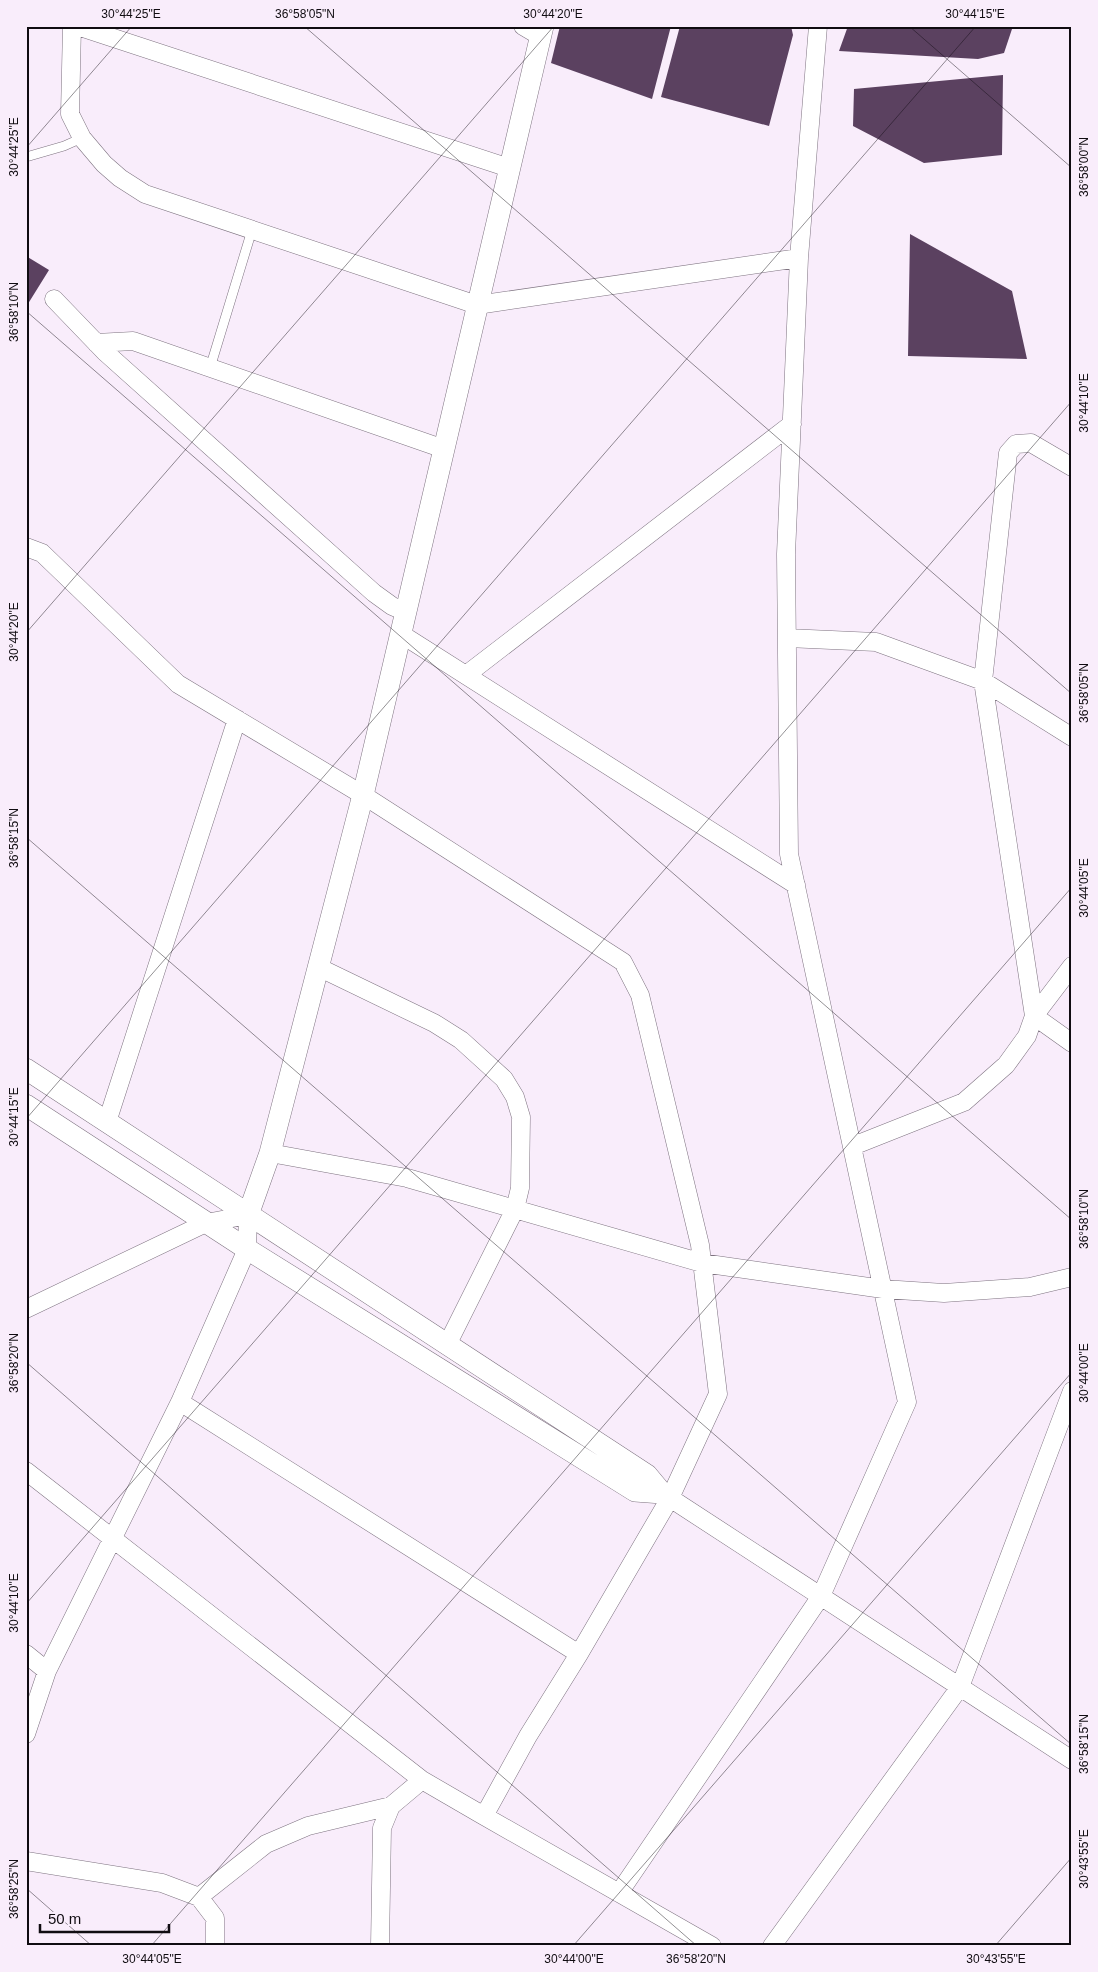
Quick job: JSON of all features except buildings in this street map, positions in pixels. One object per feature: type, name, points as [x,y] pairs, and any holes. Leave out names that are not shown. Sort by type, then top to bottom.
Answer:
[{"type":"street","points":[[72,26],[70,114],[82,138],[104,164],[120,178],[145,194],[477,305],[799,258]]},
{"type":"street","points":[[77,26],[509,168]]},
{"type":"street","points":[[620,1893],[821,1596],[907,1402],[789,854],[786,554],[799,258],[818,26]]},
{"type":"street","points":[[26,1734],[47,1671],[180,1402],[247,1249],[248,1215],[270,1153],[363,795],[509,168],[535,29]]},
{"type":"street","points":[[54,299],[96,343],[374,593],[392,606],[406,612]]},
{"type":"street","points":[[96,343],[133,341],[444,450]]},
{"type":"street","points":[[466,676],[792,424]]},
{"type":"street","points":[[1072,467],[1031,443],[1016,444],[1008,453],[984,680],[1034,1016],[1072,1043]]},
{"type":"street","points":[[26,547],[42,553],[178,684],[363,795],[624,962],[640,995],[700,1245],[718,1394],[666,1496],[579,1654],[528,1736],[484,1816]]},
{"type":"street","points":[[401,634],[796,885]]},
{"type":"street","points":[[787,638],[876,642],[984,680],[1072,737]]},
{"type":"street","points":[[107,1122],[237,719]]},
{"type":"street","points":[[853,1146],[964,1102],[1006,1065],[1027,1036],[1034,1016],[1072,966]]},
{"type":"street","points":[[318,968],[434,1024],[460,1040],[504,1079],[515,1097],[520,1117],[520,1188],[515,1209],[447,1344]]},
{"type":"street","points":[[26,1069],[647,1475],[666,1496],[1072,1760]]},
{"type":"street","points":[[26,1105],[247,1249],[635,1491],[666,1496]]},
{"type":"street","points":[[270,1153],[407,1178],[702,1262],[882,1289],[944,1293],[1030,1287],[1072,1277]]},
{"type":"street","points":[[26,1309],[206,1223],[248,1215]]},
{"type":"street","points":[[772,1946],[960,1687],[1072,1392]]},
{"type":"street","points":[[180,1402],[579,1654]]},
{"type":"street","points":[[26,1471],[422,1780],[712,1946]]},
{"type":"street","points":[[26,1654],[47,1671]]},
{"type":"street","points":[[199,1898],[266,1844],[308,1826],[391,1806],[422,1780]]},
{"type":"street","points":[[380,1946],[382,1828],[391,1806]]},
{"type":"street","points":[[26,1860],[162,1883],[199,1898],[215,1918],[215,1946]]},
{"type":"lane","points":[[26,157],[64,146],[82,138]]},
{"type":"lane","points":[[210,368],[252,230]]}]
